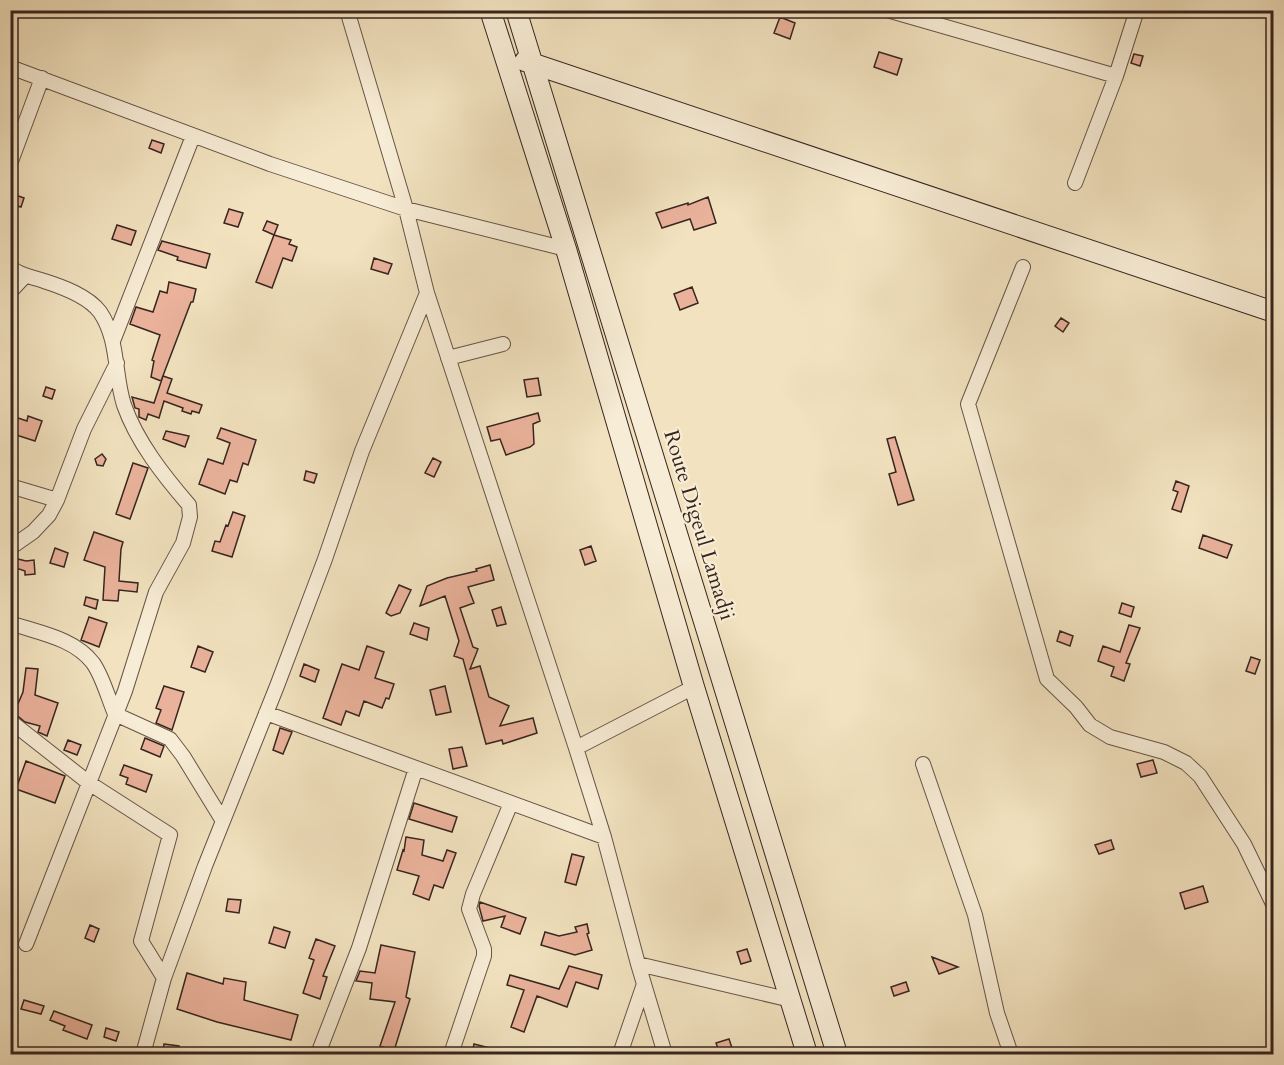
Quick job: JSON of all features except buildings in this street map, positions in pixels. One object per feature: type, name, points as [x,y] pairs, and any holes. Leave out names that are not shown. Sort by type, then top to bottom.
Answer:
[{"type":"main road","points":[[490,10],[566,249],[694,687],[807,1054]]},
{"type":"main road","name":"Route Digeul Lamadji","points":[[516,10],[837,1054]]},
{"type":"main road","points":[[503,54],[1274,312]]},
{"type":"street","points":[[347,10],[406,209],[427,293],[604,837],[665,1054]]},
{"type":"street","points":[[887,10],[1116,76]]},
{"type":"street","points":[[1075,183],[1116,76],[1137,10]]},
{"type":"street","points":[[10,68],[193,136],[406,209],[566,249]]},
{"type":"street","points":[[10,164],[42,78]]},
{"type":"street","points":[[113,341],[193,136]]},
{"type":"street","points":[[10,267],[26,276],[46,281],[86,299],[100,312],[113,341],[124,405],[144,446],[189,505],[190,517],[183,543],[156,592],[125,691],[26,944]]},
{"type":"street","points":[[1023,267],[968,404],[1047,679],[1076,707],[1090,725],[1110,737],[1164,752],[1186,763],[1200,776],[1244,844],[1274,906]]},
{"type":"street","points":[[10,292],[26,276]]},
{"type":"street","points":[[143,1054],[164,978],[325,559],[362,451],[427,293]]},
{"type":"street","points":[[448,358],[503,344]]},
{"type":"street","points":[[10,548],[33,532],[49,515],[84,429],[117,363]]},
{"type":"street","points":[[10,486],[57,500]]},
{"type":"street","points":[[10,624],[64,641],[82,652],[94,665],[115,714],[170,739],[223,821]]},
{"type":"street","points":[[576,748],[694,687]]},
{"type":"street","points":[[266,713],[604,837]]},
{"type":"street","points":[[10,721],[89,783],[170,835],[141,941],[164,978]]},
{"type":"street","points":[[923,764],[975,915],[997,1013],[1011,1054]]},
{"type":"street","points":[[318,1054],[359,948],[416,768]]},
{"type":"street","points":[[451,1054],[484,956],[484,949],[469,909],[473,894],[511,803]]},
{"type":"street","points":[[638,963],[791,1000]]},
{"type":"street","points":[[620,1054],[644,984]]}]
